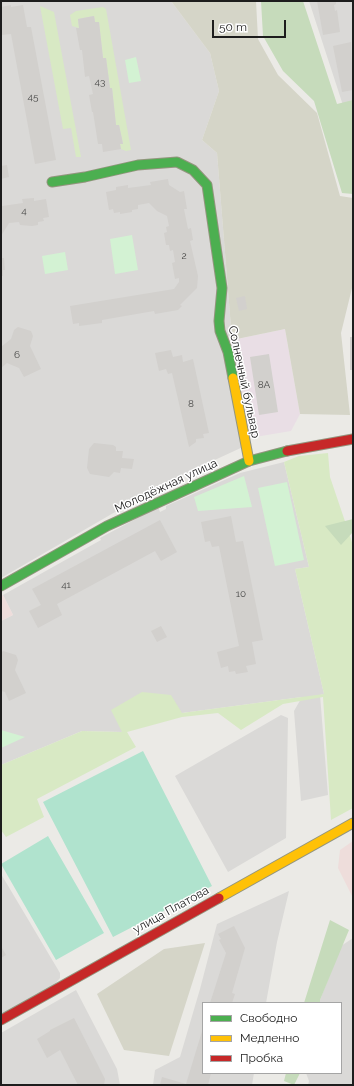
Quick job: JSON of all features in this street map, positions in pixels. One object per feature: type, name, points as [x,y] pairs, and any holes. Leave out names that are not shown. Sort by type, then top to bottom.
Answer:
[{"type":"street","name":"Солнечный бульвар","points":[[52,182],[85,177],[138,165],[177,162],[193,170],[207,185],[222,288],[219,321],[220,331],[228,352],[249,461]]},
{"type":"street","name":"Молодёжная улица","points":[[1,586],[107,526],[249,461],[280,452],[353,439]]},
{"type":"street","name":"улица Платова","points":[[1,1020],[353,823]]},
{"type":"shaded area","points":[[1,1],[171,1],[210,53],[219,91],[202,140],[217,153],[232,340],[249,438],[245,446],[167,482],[1,578]]},
{"type":"shaded area","points":[[171,1],[256,1],[258,39],[278,75],[317,113],[340,196],[353,198],[353,284],[341,333],[350,415],[300,414],[285,329],[232,340],[217,153],[202,140],[219,91],[210,53]]},
{"type":"shaded area","points":[[309,1],[353,1],[353,136]]},
{"type":"shaded area","points":[[285,329],[300,414],[291,431],[249,438],[232,340]]},
{"type":"shaded area","points":[[284,462],[309,567],[295,569],[324,694],[320,695],[328,795],[301,801],[294,711],[302,697],[182,713],[122,732],[82,731],[1,765],[1,621],[13,615],[3,595],[101,540],[100,538],[158,507],[160,512],[166,509],[166,506],[240,473]]},
{"type":"shaded area","points":[[3,595],[13,615],[1,621],[1,596]]},
{"type":"shaded area","points":[[281,715],[288,718],[286,838],[228,872],[175,776]]},
{"type":"shaded area","points":[[353,841],[353,898],[338,868],[340,850]]},
{"type":"shaded area","points":[[1,874],[60,973],[60,978],[53,986],[1,1017]]},
{"type":"shaded area","points":[[289,891],[277,942],[266,1002],[202,1002],[202,1074],[254,1074],[252,1085],[153,1085],[155,1070],[180,1057],[217,924]]},
{"type":"shaded area","points":[[353,938],[353,1085],[308,1085],[309,1081],[306,1074],[342,1074],[342,1002],[320,1002],[341,946]]},
{"type":"shaded area","points":[[205,943],[169,1056],[124,1050],[97,994],[164,949]]},
{"type":"shaded area","points":[[76,990],[117,1069],[120,1085],[1,1085],[1,1033]]},
{"type":"green space","points":[[261,1],[303,1],[337,104],[353,100],[353,194],[342,193],[314,101],[283,71],[263,36]]},
{"type":"green space","points":[[40,6],[54,12],[81,157],[76,157],[71,128],[63,129]]},
{"type":"green space","points":[[103,7],[106,9],[131,150],[126,151],[121,149],[120,144],[123,143],[119,125],[116,125],[112,88],[110,88],[106,58],[103,58],[99,22],[95,22],[94,16],[78,19],[79,28],[72,26],[70,15],[76,11]]},
{"type":"green space","points":[[136,57],[141,81],[129,83],[125,60]]},
{"type":"green space","points":[[132,235],[138,270],[115,274],[110,239]]},
{"type":"green space","points":[[65,252],[68,270],[45,274],[42,256]]},
{"type":"green space","points":[[328,453],[330,477],[353,545],[353,808],[331,820],[323,697],[283,704],[241,730],[218,713],[182,717],[127,732],[136,747],[37,799],[44,817],[6,837],[1,830],[1,765],[82,731],[122,732],[111,710],[142,692],[171,695],[182,713],[324,694],[295,569],[309,567],[284,462],[299,456]]},
{"type":"green space","points":[[244,476],[252,507],[198,511],[194,497]]},
{"type":"green space","points":[[287,482],[304,560],[275,566],[258,488]]},
{"type":"green space","points":[[353,519],[353,532],[341,545],[325,526]]},
{"type":"green space","points":[[1,730],[25,737],[1,748]]},
{"type":"green space","points":[[143,751],[212,886],[113,937],[43,802]]},
{"type":"green space","points":[[48,836],[104,933],[56,960],[1,864]]},
{"type":"green space","points":[[330,920],[349,930],[320,1002],[304,1002]]},
{"type":"green space","points":[[286,1074],[300,1074],[294,1085],[284,1081]]},
{"type":"building","points":[[317,1],[336,1],[336,4],[334,5],[335,11],[337,10],[340,32],[323,35]]},
{"type":"building","points":[[11,5],[11,7],[23,5],[27,27],[31,27],[56,160],[35,164],[11,34],[1,35],[1,7]]},
{"type":"building","points":[[94,16],[95,22],[99,22],[103,58],[106,58],[110,88],[112,88],[116,125],[119,125],[123,144],[120,144],[121,149],[103,152],[102,144],[98,144],[89,95],[93,94],[89,76],[85,77],[82,50],[80,50],[76,28],[79,28],[78,19]]},
{"type":"building","points":[[351,42],[353,90],[342,92],[333,46]]},
{"type":"building","points":[[7,165],[9,177],[1,179],[1,166]]},
{"type":"building","points":[[168,179],[169,185],[180,192],[184,191],[187,209],[184,209],[188,229],[191,228],[193,240],[190,241],[198,276],[197,288],[180,305],[182,306],[178,310],[155,314],[154,311],[102,320],[102,323],[79,326],[79,323],[73,324],[70,306],[174,289],[179,282],[179,278],[175,279],[172,263],[175,262],[173,250],[170,251],[169,245],[166,245],[164,233],[167,232],[166,227],[169,226],[167,216],[157,211],[149,203],[138,205],[138,209],[132,210],[132,212],[120,214],[120,212],[114,213],[113,209],[109,210],[106,192],[116,190],[116,187],[128,185],[128,188],[151,185],[150,182]]},
{"type":"building","points":[[34,198],[34,201],[46,199],[49,217],[43,218],[44,221],[38,222],[38,225],[32,226],[20,225],[19,222],[9,223],[1,236],[1,202],[2,206],[23,203],[22,199]]},
{"type":"building","points":[[1,258],[4,258],[5,270],[3,270],[3,276],[1,276]]},
{"type":"building","points":[[245,296],[247,309],[239,311],[236,298]]},
{"type":"building","points":[[18,327],[31,331],[33,336],[30,346],[41,369],[24,377],[19,368],[7,363],[1,368],[1,347],[11,339],[14,330]]},
{"type":"building","points":[[350,337],[353,337],[353,370],[350,370]]},
{"type":"building","points":[[171,350],[173,357],[182,355],[183,362],[193,359],[209,433],[203,434],[204,438],[196,439],[196,442],[189,447],[172,373],[168,374],[166,369],[159,371],[155,353]]},
{"type":"building","points":[[269,354],[278,412],[259,415],[250,357]]},
{"type":"building","points":[[94,443],[113,445],[116,447],[116,451],[123,451],[122,458],[134,459],[132,469],[121,468],[120,473],[114,472],[109,477],[90,474],[87,468],[89,449]]},
{"type":"building","points":[[231,516],[236,542],[243,541],[263,640],[252,642],[256,664],[246,666],[248,672],[236,674],[235,671],[229,672],[228,666],[221,668],[217,652],[239,646],[219,546],[212,547],[210,541],[205,542],[201,522]]},
{"type":"building","points":[[160,520],[177,552],[161,561],[155,551],[57,604],[62,615],[38,628],[29,611],[41,605],[32,589]]},
{"type":"building","points":[[161,626],[167,637],[157,642],[151,631]]},
{"type":"building","points":[[3,651],[16,655],[18,660],[15,670],[26,693],[9,701],[5,692],[1,691],[1,653]]},
{"type":"building","points":[[234,926],[245,948],[232,993],[235,994],[232,1002],[210,1002],[226,953],[219,940],[221,939],[218,934]]},
{"type":"building","points":[[1,946],[6,955],[1,958]]},
{"type":"building","points":[[74,1018],[105,1079],[104,1085],[78,1085],[60,1050],[47,1058],[37,1039],[50,1030]]},
{"type":"building","points":[[202,1031],[202,1074],[211,1074],[208,1085],[160,1085],[162,1077],[186,1084]]},
{"type":"traffic: fast","points":[[52,182],[85,177],[138,165],[177,162],[193,170],[207,185],[222,288],[219,321],[220,331],[228,352],[233,378]]},
{"type":"traffic: fast","points":[[1,586],[107,526],[249,461],[287,451]]},
{"type":"traffic: slow","points":[[233,378],[249,461]]},
{"type":"traffic: slow","points":[[219,898],[353,823]]},
{"type":"traffic: jam","points":[[287,451],[353,439]]},
{"type":"traffic: jam","points":[[1,1020],[219,898]]}]
